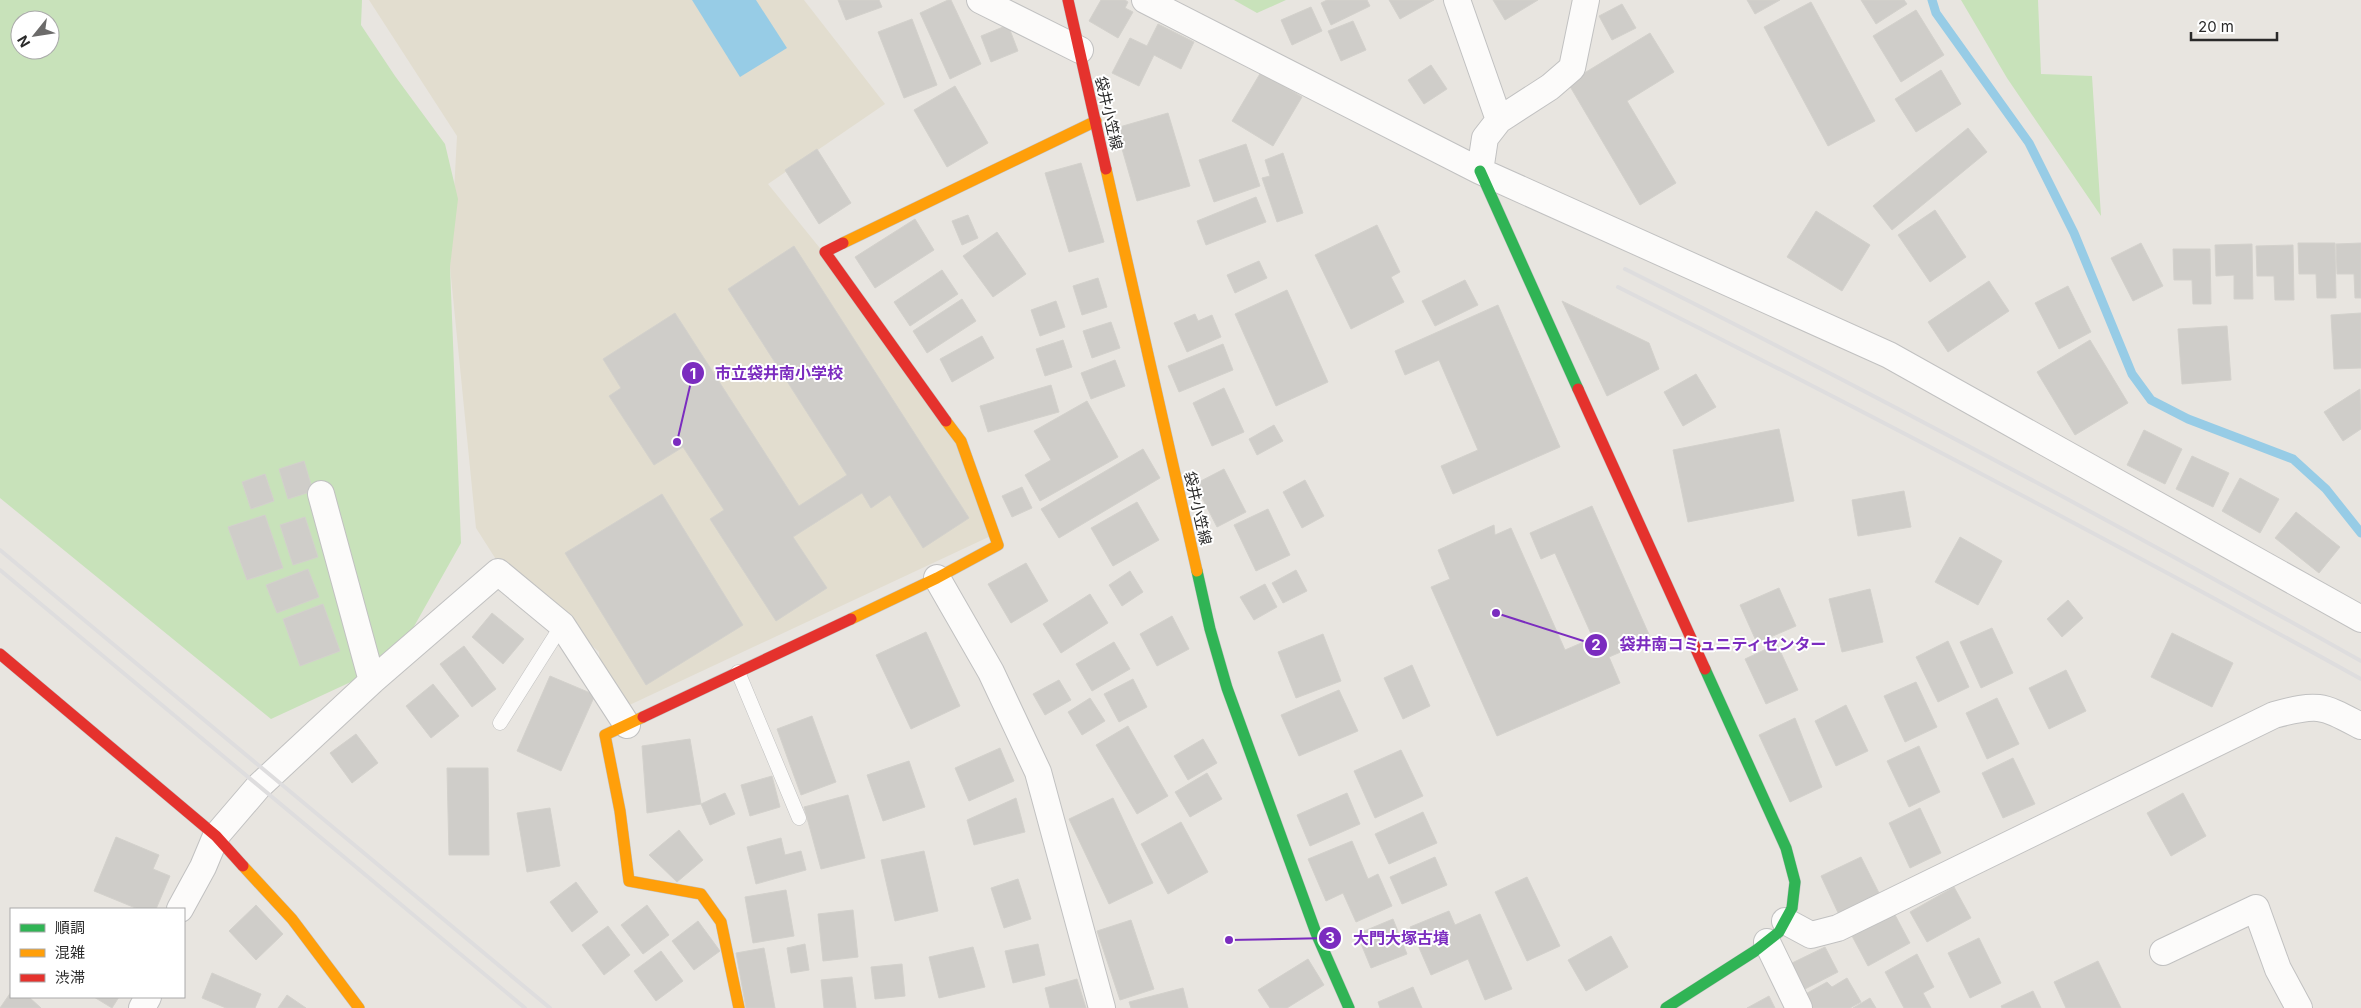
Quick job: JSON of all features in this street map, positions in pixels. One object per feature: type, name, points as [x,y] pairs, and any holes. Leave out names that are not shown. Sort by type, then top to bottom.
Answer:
[{"type":"street","points":[[980,0],[1080,50]]},
{"type":"street","name":"袋井小笠線","points":[[1068,0],[1210,629],[1227,688],[1316,933],[1348,1008]]},
{"type":"street","points":[[1145,0],[1480,172],[1889,355],[2361,619]]},
{"type":"street","points":[[1458,0],[1499,120]]},
{"type":"street","points":[[1586,0],[1572,68],[1550,87],[1499,120],[1485,138],[1480,172],[1786,848],[1795,882],[1792,908],[1779,932],[1767,942],[1666,1008]]},
{"type":"street","points":[[739,1008],[721,922],[701,894],[629,881],[620,811],[605,735],[937,578],[998,545],[961,441],[825,252],[1096,121]]},
{"type":"street","points":[[321,494],[372,681]]},
{"type":"street","points":[[181,908],[203,867],[216,836],[258,787],[372,681],[498,572],[562,625],[627,725]]},
{"type":"street","points":[[937,578],[991,672],[1038,772],[1102,1008]]},
{"type":"street","points":[[0,654],[216,836],[292,919],[359,1008]]},
{"type":"street","points":[[1785,921],[1811,935],[1838,928],[2274,715],[2305,706],[2328,708],[2361,726]]},
{"type":"street","points":[[2163,952],[2256,908],[2278,969],[2300,1008]]},
{"type":"street","points":[[1767,942],[1799,1008]]},
{"type":"lane","points":[[500,723],[562,625]]},
{"type":"lane","points":[[738,672],[800,818]]},
{"type":"shaded area","points":[[369,0],[804,0],[885,104],[768,184],[836,268],[961,441],[995,534],[606,716],[599,652],[497,561],[476,528],[450,267],[457,136]]},
{"type":"green space","points":[[0,0],[362,0],[361,25],[395,76],[445,144],[458,199],[450,267],[461,543],[394,662],[271,719],[0,498]]},
{"type":"green space","points":[[1234,0],[1286,0],[1257,13]]},
{"type":"green space","points":[[1961,0],[2038,0],[2041,74],[2092,76],[2101,216],[2007,78]]},
{"type":"water","points":[[692,0],[756,0],[787,48],[740,77]]},
{"type":"building","points":[[838,0],[879,0],[882,7],[846,20]]},
{"type":"building","points":[[951,0],[981,64],[950,79],[920,13]]},
{"type":"building","points":[[1101,0],[1125,0],[1128,2],[1125,8],[1133,12],[1118,38],[1089,21]]},
{"type":"building","points":[[1327,0],[1367,0],[1370,6],[1331,25],[1321,3]]},
{"type":"building","points":[[1389,0],[1434,0],[1400,19]]},
{"type":"building","points":[[1493,0],[1538,0],[1505,20]]},
{"type":"building","points":[[1747,0],[1780,0],[1755,14]]},
{"type":"building","points":[[1861,0],[1904,0],[1907,4],[1876,24]]},
{"type":"building","points":[[1811,2],[1875,121],[1828,146],[1764,27]]},
{"type":"building","points":[[1622,4],[1636,28],[1612,40],[1599,16]]},
{"type":"building","points":[[1311,7],[1322,31],[1292,45],[1281,20]]},
{"type":"building","points":[[1916,10],[1944,55],[1901,82],[1873,36]]},
{"type":"building","points":[[912,19],[937,85],[904,98],[878,32]]},
{"type":"building","points":[[1353,21],[1366,50],[1341,61],[1328,31]]},
{"type":"building","points":[[1158,24],[1194,42],[1181,69],[1154,55],[1139,86],[1112,73],[1130,38],[1147,46]]},
{"type":"building","points":[[1008,25],[1018,51],[991,62],[981,36]]},
{"type":"building","points":[[1650,33],[1674,72],[1627,101],[1676,183],[1640,205],[1568,83]]},
{"type":"building","points":[[1431,65],[1447,89],[1424,104],[1408,80]]},
{"type":"building","points":[[1941,70],[1961,104],[1916,132],[1895,99]]},
{"type":"building","points":[[1261,72],[1302,97],[1273,146],[1232,121]]},
{"type":"building","points":[[955,86],[988,143],[947,167],[914,110]]},
{"type":"building","points":[[1168,113],[1190,186],[1137,201],[1116,128]]},
{"type":"building","points":[[1968,128],[1987,152],[1892,230],[1873,206]]},
{"type":"building","points":[[1246,144],[1260,186],[1214,202],[1199,160]]},
{"type":"building","points":[[817,149],[851,203],[819,224],[785,170]]},
{"type":"building","points":[[1283,153],[1303,213],[1277,222],[1262,178],[1270,176],[1265,160]]},
{"type":"building","points":[[1081,163],[1104,242],[1069,252],[1045,173]]},
{"type":"building","points":[[1256,197],[1266,222],[1206,245],[1197,221]]},
{"type":"building","points":[[1935,210],[1966,257],[1930,282],[1898,235]]},
{"type":"building","points":[[1816,211],[1870,245],[1842,291],[1787,257]]},
{"type":"building","points":[[968,215],[978,238],[962,245],[952,221]]},
{"type":"building","points":[[915,219],[934,250],[875,288],[855,257]]},
{"type":"building","points":[[1377,225],[1400,272],[1391,277],[1404,302],[1351,329],[1315,255]]},
{"type":"building","points":[[997,232],[1026,274],[993,297],[963,256]]},
{"type":"building","points":[[2141,243],[2163,286],[2133,301],[2111,258]]},
{"type":"building","points":[[2298,243],[2335,243],[2336,298],[2317,298],[2316,274],[2299,274]]},
{"type":"building","points":[[2361,243],[2361,298],[2355,298],[2354,274],[2337,274],[2336,244]]},
{"type":"building","points":[[2252,244],[2253,299],[2234,299],[2234,275],[2216,276],[2215,245]]},
{"type":"building","points":[[2293,245],[2294,300],[2275,300],[2274,276],[2257,276],[2256,246]]},
{"type":"building","points":[[794,246],[969,518],[923,548],[890,495],[871,508],[862,493],[793,537],[827,588],[776,621],[710,519],[724,510],[683,447],[654,465],[609,396],[621,388],[603,359],[675,313],[799,506],[847,475],[728,289]]},
{"type":"building","points":[[2173,249],[2210,249],[2211,304],[2193,304],[2192,280],[2174,280]]},
{"type":"building","points":[[1259,261],[1267,278],[1235,293],[1227,275]]},
{"type":"building","points":[[942,270],[958,294],[910,326],[894,302]]},
{"type":"building","points":[[1098,278],[1107,307],[1082,315],[1073,286]]},
{"type":"building","points":[[1465,280],[1478,305],[1435,326],[1422,301]]},
{"type":"building","points":[[1989,281],[2009,311],[1948,352],[1928,322]]},
{"type":"building","points":[[2068,286],[2091,332],[2059,349],[2035,303]]},
{"type":"building","points":[[1287,290],[1328,382],[1276,406],[1235,314]]},
{"type":"building","points":[[962,299],[976,321],[927,353],[913,331]]},
{"type":"building","points":[[1056,301],[1065,327],[1040,336],[1031,310]]},
{"type":"building","points":[[1562,301],[1649,343],[1659,369],[1607,396]]},
{"type":"building","points":[[1498,305],[1560,447],[1453,494],[1441,466],[1478,450],[1439,360],[1405,375],[1395,351]]},
{"type":"building","points":[[2361,313],[2361,368],[2334,369],[2331,315]]},
{"type":"building","points":[[1195,314],[1198,321],[1212,315],[1221,337],[1187,352],[1174,323]]},
{"type":"building","points":[[1111,322],[1120,348],[1092,358],[1083,331]]},
{"type":"building","points":[[2227,326],[2231,380],[2182,384],[2178,329]]},
{"type":"building","points":[[982,336],[994,358],[952,382],[940,359]]},
{"type":"building","points":[[1063,340],[1072,367],[1045,376],[1036,349]]},
{"type":"building","points":[[2090,340],[2128,403],[2075,435],[2037,372]]},
{"type":"building","points":[[1223,344],[1233,370],[1179,392],[1168,366]]},
{"type":"building","points":[[1115,360],[1125,386],[1091,399],[1081,373]]},
{"type":"building","points":[[1696,374],[1716,407],[1683,426],[1664,392]]},
{"type":"building","points":[[1051,385],[1059,412],[988,432],[980,406]]},
{"type":"building","points":[[1224,388],[1244,432],[1212,446],[1193,403]]},
{"type":"building","points":[[2360,389],[2361,429],[2343,441],[2324,412]]},
{"type":"building","points":[[1087,401],[1118,457],[1040,501],[1025,475],[1051,460],[1034,431]]},
{"type":"building","points":[[1274,425],[1283,441],[1257,455],[1249,439]]},
{"type":"building","points":[[1779,429],[1794,501],[1688,522],[1673,450]]},
{"type":"building","points":[[2144,430],[2182,449],[2165,484],[2127,465]]},
{"type":"building","points":[[1143,449],[1160,478],[1059,538],[1041,509]]},
{"type":"building","points":[[2192,456],[2229,473],[2213,507],[2176,489]]},
{"type":"building","points":[[304,461],[313,491],[288,499],[279,469]]},
{"type":"building","points":[[1224,469],[1246,512],[1217,527],[1195,484]]},
{"type":"building","points":[[265,474],[274,501],[251,509],[242,482]]},
{"type":"building","points":[[2240,478],[2279,499],[2260,533],[2222,511]]},
{"type":"building","points":[[1305,480],[1324,516],[1302,528],[1283,492]]},
{"type":"building","points":[[1022,487],[1032,508],[1012,517],[1002,496]]},
{"type":"building","points":[[1904,491],[1911,527],[1858,536],[1852,500]]},
{"type":"building","points":[[662,494],[743,625],[646,685],[565,553]]},
{"type":"building","points":[[1137,502],[1159,540],[1113,566],[1091,528]]},
{"type":"building","points":[[1592,506],[1651,639],[1609,657],[1620,683],[1497,736],[1431,587],[1450,579],[1438,550],[1494,525],[1495,535],[1511,528],[1565,650],[1593,638],[1555,553],[1541,559],[1530,533]]},
{"type":"building","points":[[1268,509],[1290,555],[1256,571],[1234,525]]},
{"type":"building","points":[[2296,512],[2340,547],[2319,573],[2275,538]]},
{"type":"building","points":[[265,515],[283,568],[247,580],[228,527]]},
{"type":"building","points":[[305,517],[318,557],[293,565],[280,525]]},
{"type":"building","points":[[1960,537],[2002,561],[1978,605],[1935,582]]},
{"type":"building","points":[[1026,563],[1048,601],[1011,623],[988,584]]},
{"type":"building","points":[[308,569],[319,597],[277,613],[266,585]]},
{"type":"building","points":[[1296,570],[1307,591],[1283,603],[1272,583]]},
{"type":"building","points":[[1130,571],[1143,592],[1122,606],[1109,585]]},
{"type":"building","points":[[1265,584],[1277,607],[1254,620],[1240,597]]},
{"type":"building","points":[[1779,588],[1796,626],[1757,643],[1740,605]]},
{"type":"building","points":[[1870,589],[1883,642],[1842,652],[1829,599]]},
{"type":"building","points":[[1090,594],[1108,623],[1061,653],[1043,624]]},
{"type":"building","points":[[2068,600],[2083,618],[2062,637],[2047,619]]},
{"type":"building","points":[[323,604],[340,651],[300,666],[283,619]]},
{"type":"building","points":[[492,613],[524,639],[503,664],[472,637]]},
{"type":"building","points":[[1172,616],[1189,649],[1157,666],[1140,634]]},
{"type":"building","points":[[1992,628],[2013,673],[1981,688],[1960,642]]},
{"type":"building","points":[[926,632],[960,706],[911,729],[876,655]]},
{"type":"building","points":[[2172,633],[2233,663],[2212,707],[2151,677]]},
{"type":"building","points":[[1323,634],[1341,681],[1296,698],[1278,652]]},
{"type":"building","points":[[1948,641],[1969,687],[1938,702],[1916,657]]},
{"type":"building","points":[[1114,642],[1130,669],[1092,691],[1076,664]]},
{"type":"building","points":[[1777,644],[1798,690],[1766,704],[1745,659]]},
{"type":"building","points":[[464,646],[496,689],[472,707],[440,664]]},
{"type":"building","points":[[1412,665],[1430,706],[1403,719],[1384,678]]},
{"type":"building","points":[[2066,670],[2086,711],[2049,729],[2029,688]]},
{"type":"building","points":[[550,676],[595,695],[561,771],[517,751]]},
{"type":"building","points":[[1133,679],[1147,707],[1119,722],[1104,694]]},
{"type":"building","points":[[1059,680],[1071,700],[1045,715],[1033,694]]},
{"type":"building","points":[[1916,682],[1937,727],[1905,742],[1884,696]]},
{"type":"building","points":[[433,684],[459,716],[431,738],[406,706]]},
{"type":"building","points":[[1339,690],[1358,731],[1299,756],[1281,715]]},
{"type":"building","points":[[1090,698],[1105,721],[1082,735],[1068,712]]},
{"type":"building","points":[[1997,698],[2019,744],[1987,759],[1966,713]]},
{"type":"building","points":[[1846,705],[1868,751],[1836,766],[1815,721]]},
{"type":"building","points":[[812,716],[836,782],[801,795],[777,729]]},
{"type":"building","points":[[1795,718],[1822,787],[1790,802],[1759,735]]},
{"type":"building","points":[[1128,726],[1168,796],[1137,814],[1096,745]]},
{"type":"building","points":[[356,734],[378,763],[352,783],[330,753]]},
{"type":"building","points":[[690,739],[701,804],[647,813],[642,746]]},
{"type":"building","points":[[1203,739],[1217,763],[1188,780],[1174,756]]},
{"type":"building","points":[[1919,746],[1940,792],[1909,807],[1887,761]]},
{"type":"building","points":[[1000,748],[1014,781],[969,801],[955,768]]},
{"type":"building","points":[[1401,750],[1423,796],[1375,818],[1354,771]]},
{"type":"building","points":[[2013,758],[2035,804],[2003,818],[1982,773]]},
{"type":"building","points":[[909,761],[925,807],[883,821],[867,775]]},
{"type":"building","points":[[447,768],[488,768],[489,855],[449,855]]},
{"type":"building","points":[[1207,773],[1222,799],[1190,817],[1175,792]]},
{"type":"building","points":[[772,776],[780,807],[750,816],[741,785]]},
{"type":"building","points":[[725,793],[735,814],[710,825],[701,804]]},
{"type":"building","points":[[1347,793],[1360,824],[1310,846],[1297,815]]},
{"type":"building","points":[[2183,793],[2206,836],[2171,856],[2147,813]]},
{"type":"building","points":[[848,795],[865,858],[821,869],[804,807]]},
{"type":"building","points":[[1016,798],[1025,832],[974,845],[967,820]]},
{"type":"building","points":[[1113,798],[1153,883],[1109,904],[1069,819]]},
{"type":"building","points":[[550,808],[560,866],[527,872],[517,813]]},
{"type":"building","points":[[1920,808],[1941,853],[1910,868],[1889,823]]},
{"type":"building","points":[[1423,812],[1437,843],[1389,864],[1375,834]]},
{"type":"building","points":[[1181,822],[1208,872],[1168,894],[1141,844]]},
{"type":"building","points":[[679,830],[703,860],[677,882],[649,855]]},
{"type":"building","points":[[116,837],[159,855],[153,869],[170,876],[156,908],[136,908],[94,891]]},
{"type":"building","points":[[781,838],[785,855],[801,851],[806,870],[756,884],[747,847]]},
{"type":"building","points":[[1352,841],[1368,879],[1378,874],[1392,906],[1356,922],[1343,893],[1326,901],[1308,859]]},
{"type":"building","points":[[924,851],[938,911],[895,921],[881,860]]},
{"type":"building","points":[[1435,857],[1447,885],[1402,904],[1390,877]]},
{"type":"building","points":[[1861,857],[1881,897],[1840,917],[1821,876]]},
{"type":"building","points":[[1527,877],[1560,946],[1527,961],[1495,892]]},
{"type":"building","points":[[1018,879],[1031,919],[1004,928],[991,888]]},
{"type":"building","points":[[576,882],[598,912],[572,932],[550,902]]},
{"type":"building","points":[[1954,887],[1971,918],[1927,942],[1910,912]]},
{"type":"building","points":[[786,890],[794,936],[753,943],[745,897]]},
{"type":"building","points":[[256,905],[283,934],[256,960],[229,931]]},
{"type":"building","points":[[647,905],[669,935],[643,954],[621,925]]},
{"type":"building","points":[[853,910],[858,957],[823,961],[818,914]]},
{"type":"building","points":[[1449,911],[1455,925],[1480,914],[1512,989],[1485,1000],[1468,959],[1431,975],[1410,927]]},
{"type":"building","points":[[1894,913],[1910,943],[1868,966],[1852,936]]},
{"type":"building","points":[[1393,919],[1407,954],[1371,968],[1357,934]]},
{"type":"building","points":[[1131,920],[1154,989],[1120,1000],[1097,931]]},
{"type":"building","points":[[698,921],[720,951],[694,970],[672,941]]},
{"type":"building","points":[[608,926],[630,955],[604,975],[582,945]]},
{"type":"building","points":[[1611,936],[1628,967],[1586,991],[1568,960]]},
{"type":"building","points":[[1979,938],[2001,983],[1970,998],[1948,953]]},
{"type":"building","points":[[805,944],[809,970],[791,973],[787,948]]},
{"type":"building","points":[[1038,944],[1045,975],[1013,983],[1005,951]]},
{"type":"building","points":[[973,947],[985,987],[939,998],[929,957]]},
{"type":"building","points":[[1825,947],[1838,972],[1803,990],[1790,964]]},
{"type":"building","points":[[764,948],[775,1008],[746,1008],[736,953]]},
{"type":"building","points":[[661,951],[683,981],[656,1001],[634,971]]},
{"type":"building","points":[[1917,954],[1934,987],[1923,993],[1931,1008],[1904,1008],[1885,972]]},
{"type":"building","points":[[1308,959],[1324,985],[1287,1008],[1270,1008],[1258,990]]},
{"type":"building","points":[[2098,961],[2121,1008],[2066,1008],[2054,982]]},
{"type":"building","points":[[902,964],[905,996],[875,999],[871,967]]},
{"type":"building","points":[[212,973],[261,994],[255,1008],[226,1008],[202,998]]},
{"type":"building","points":[[852,977],[856,1008],[824,1008],[821,980]]},
{"type":"building","points":[[1847,978],[1861,1002],[1850,1008],[1809,1008],[1802,996],[1827,982],[1832,987]]},
{"type":"building","points":[[1077,979],[1086,1008],[1050,1008],[1045,988]]},
{"type":"building","points":[[1413,987],[1422,1008],[1380,1008],[1378,1002]]},
{"type":"building","points":[[1183,988],[1188,1008],[1131,1008],[1129,1002]]},
{"type":"building","points":[[2033,991],[2041,1008],[2002,1008],[2001,1006]]},
{"type":"building","points":[[10,993],[10,998],[30,998],[41,1008],[0,1008]]},
{"type":"building","points":[[287,995],[306,1008],[278,1008]]},
{"type":"building","points":[[1769,996],[1775,1008],[1747,1008]]},
{"type":"building","points":[[96,998],[118,998],[112,1008]]},
{"type":"building","points":[[1870,998],[1876,1008],[1853,1008]]},
{"type":"waterway","points":[[1932,0],[1936,13],[2029,143],[2074,233],[2132,374],[2151,400],[2188,419],[2293,459],[2326,489],[2361,533]]},
{"type":"railway","points":[[1625,269],[1811,363],[1996,460],[2361,661]]},
{"type":"railway","points":[[1618,287],[1991,479],[2361,679]]},
{"type":"railway","points":[[0,550],[550,1008]]},
{"type":"railway","points":[[0,570],[525,1008]]},
{"type":"traffic: fast","points":[[1480,171],[1578,389]]},
{"type":"traffic: fast","points":[[1197,571],[1210,629],[1227,688],[1316,933],[1349,1008]]},
{"type":"traffic: fast","points":[[1666,1008],[1755,951],[1779,932],[1792,908],[1795,882],[1786,848],[1705,669]]},
{"type":"traffic: slow","points":[[843,243],[1096,121]]},
{"type":"traffic: slow","points":[[1106,169],[1197,571]]},
{"type":"traffic: slow","points":[[851,619],[937,578],[998,545],[961,441],[946,421]]},
{"type":"traffic: slow","points":[[643,717],[605,735],[620,811],[629,881],[701,894],[721,922],[739,1008]]},
{"type":"traffic: slow","points":[[243,866],[292,919],[359,1008]]},
{"type":"traffic: jam","points":[[1068,0],[1106,169]]},
{"type":"traffic: jam","points":[[843,243],[825,252],[946,421]]},
{"type":"traffic: jam","points":[[1578,389],[1705,669]]},
{"type":"traffic: jam","points":[[643,717],[851,619]]},
{"type":"traffic: jam","points":[[0,654],[216,836],[243,866]]},
{"type":"place","name":"市立袋井南小学校","points":[[677,442]]},
{"type":"place","name":"袋井南コミュニティセンター","points":[[1496,613]]},
{"type":"place","name":"大門大塚古墳","points":[[1229,940]]}]
